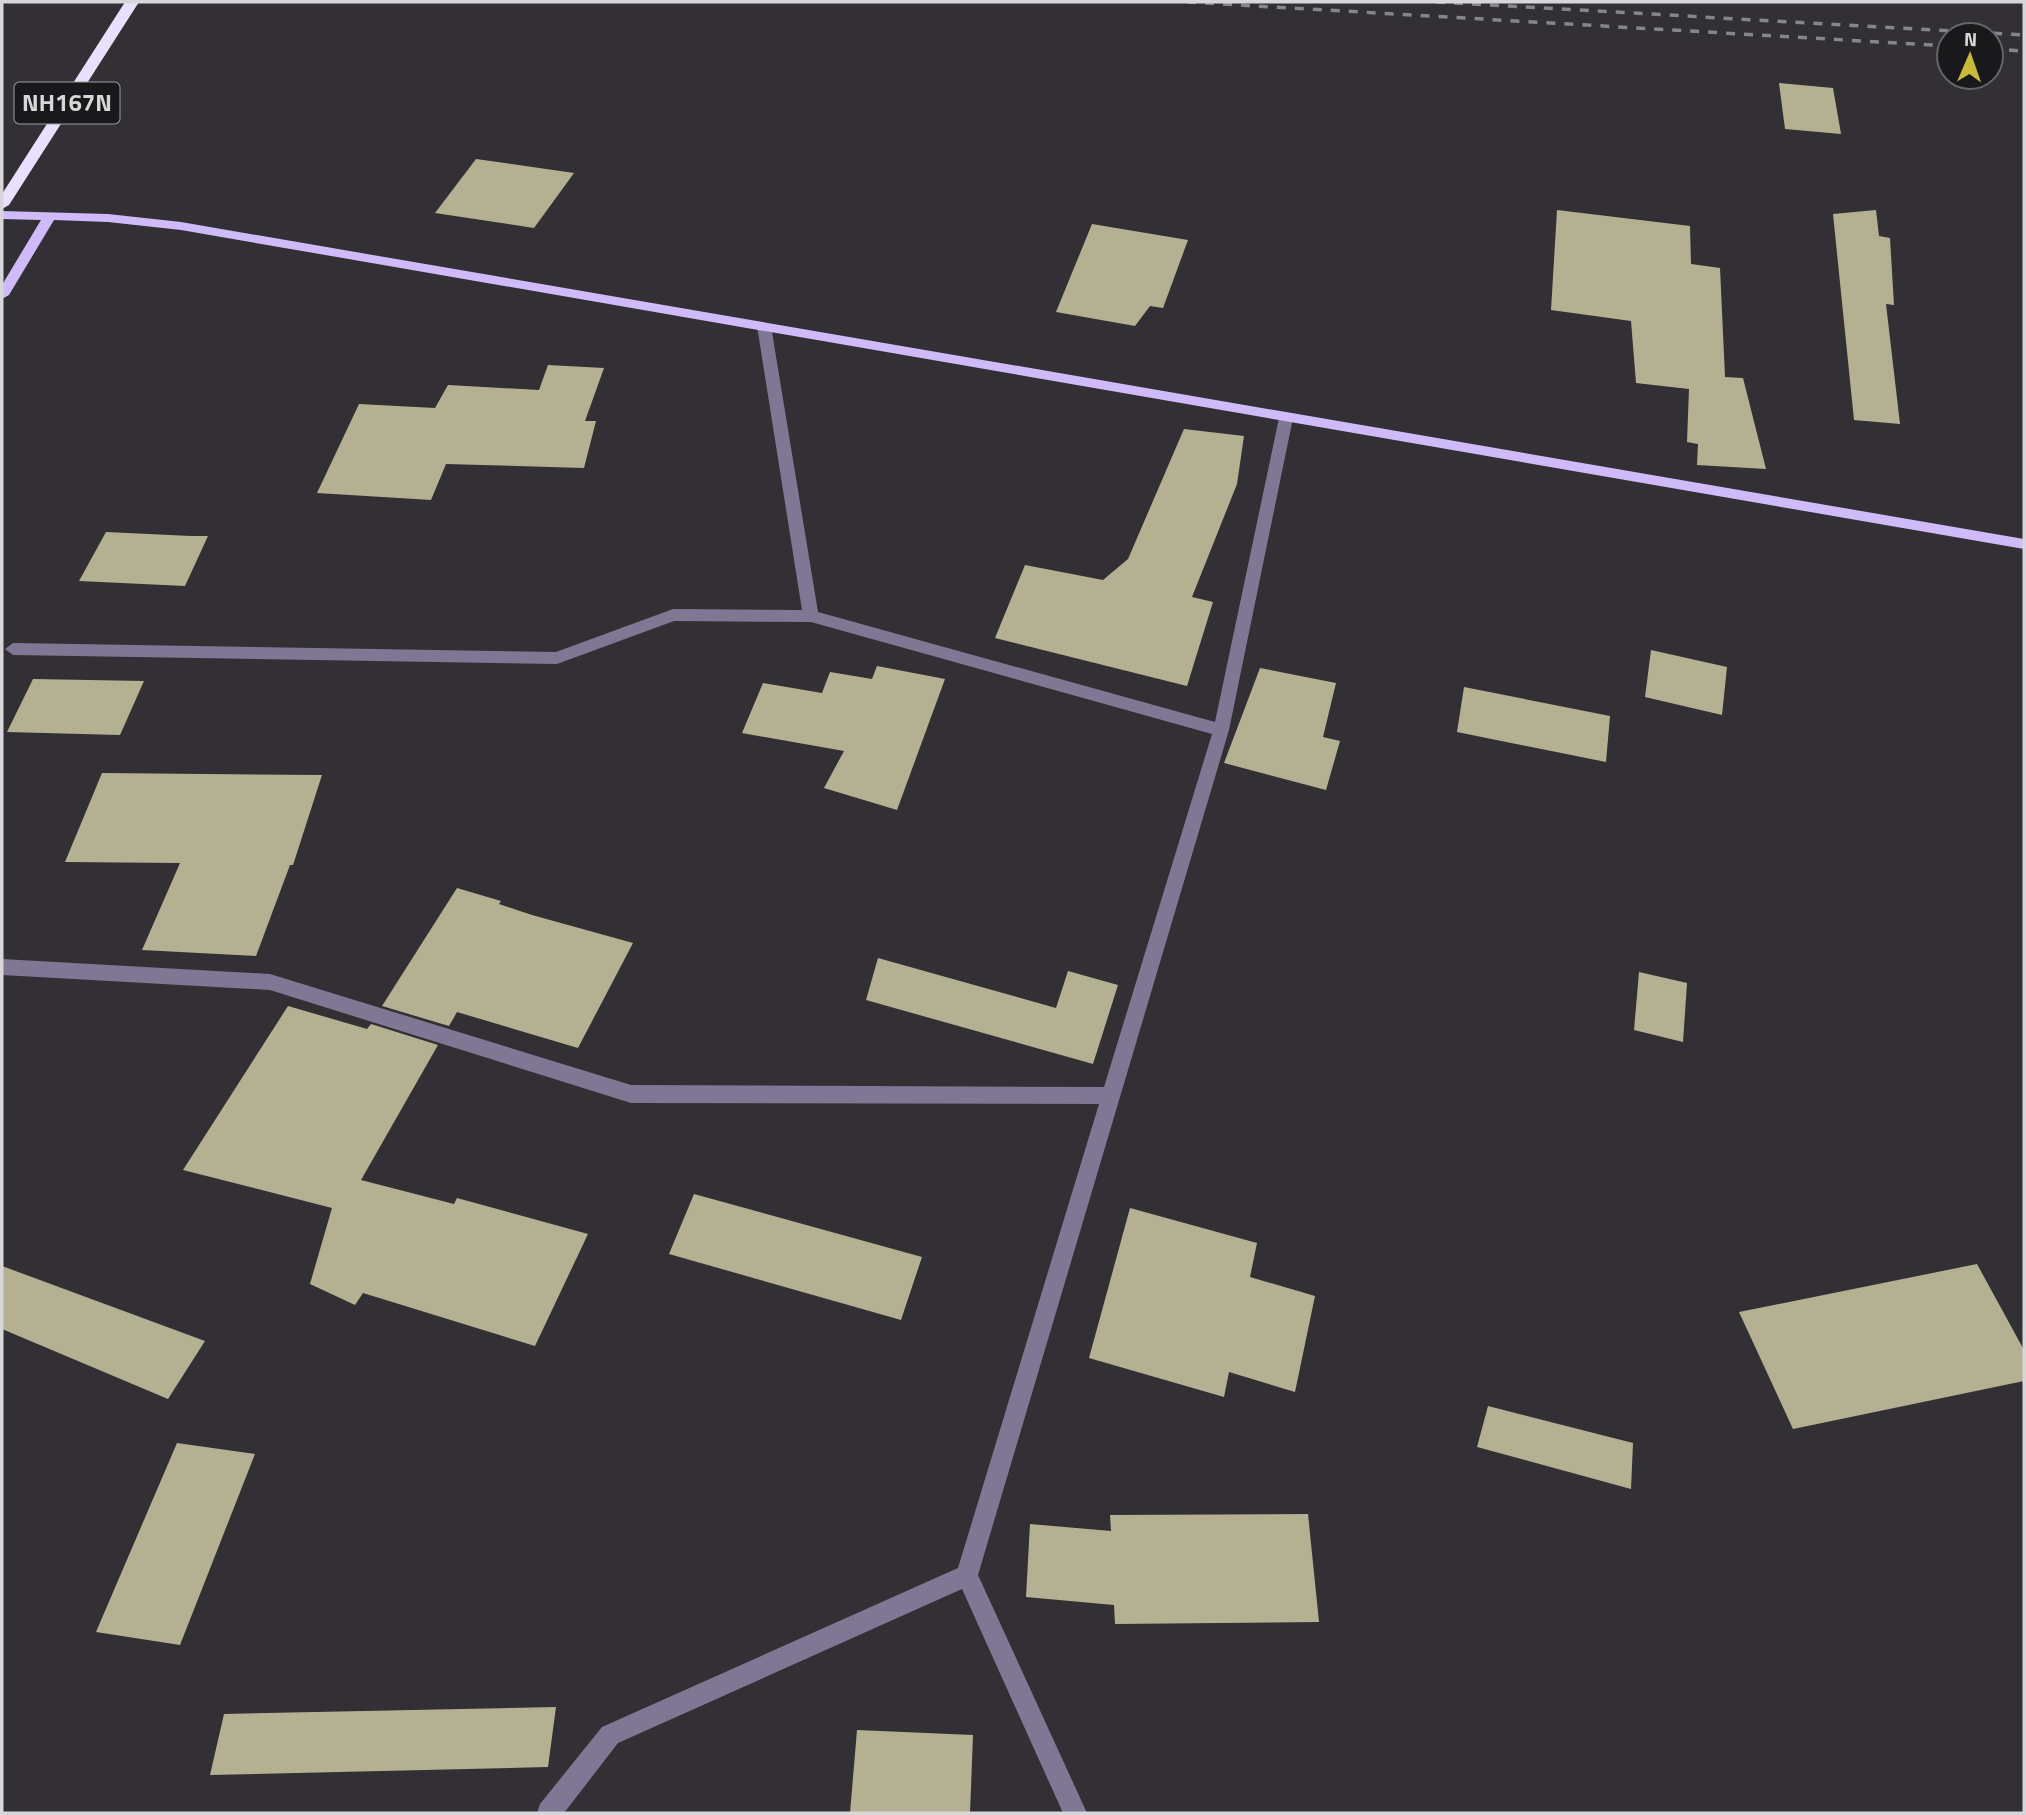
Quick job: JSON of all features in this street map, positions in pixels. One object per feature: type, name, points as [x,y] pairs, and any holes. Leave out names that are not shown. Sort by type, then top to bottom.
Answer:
[{"type":"highway","name":"NH167N","points":[[2,205],[132,2]]},
{"type":"main road","points":[[2,215],[108,218],[181,226],[2024,544]]},
{"type":"main road","points":[[2,295],[50,216]]},
{"type":"street","points":[[764,326],[811,617]]},
{"type":"street","points":[[1075,1813],[967,1575],[1221,730],[1286,418]]},
{"type":"street","points":[[13,649],[557,658],[673,615],[811,617],[1221,730]]},
{"type":"street","points":[[2,967],[270,982],[631,1094],[1110,1096]]},
{"type":"street","points":[[549,1813],[610,1735],[967,1575]]},
{"type":"building","points":[[1779,83],[1833,88],[1841,134],[1785,129]]},
{"type":"building","points":[[476,159],[574,173],[534,228],[435,213]]},
{"type":"building","points":[[1557,210],[1690,226],[1691,264],[1720,268],[1725,377],[1743,378],[1766,469],[1697,465],[1698,444],[1687,442],[1689,389],[1636,383],[1631,321],[1551,310]]},
{"type":"building","points":[[1876,210],[1879,236],[1890,238],[1894,305],[1886,304],[1900,424],[1854,420],[1833,214]]},
{"type":"building","points":[[1092,224],[1188,240],[1163,308],[1150,306],[1135,326],[1056,312]]},
{"type":"building","points":[[548,365],[604,368],[585,421],[596,421],[584,468],[446,464],[431,500],[317,493],[359,404],[435,408],[448,385],[539,390]]},
{"type":"building","points":[[1184,429],[1244,436],[1237,484],[1192,597],[1213,602],[1187,686],[995,638],[1025,565],[1103,580],[1128,559]]},
{"type":"building","points":[[106,532],[208,536],[185,586],[79,581]]},
{"type":"building","points":[[1651,650],[1727,667],[1722,715],[1645,697]]},
{"type":"building","points":[[877,666],[945,679],[897,810],[824,788],[844,751],[742,733],[763,683],[822,693],[830,672],[872,679]]},
{"type":"building","points":[[1260,668],[1336,683],[1323,737],[1340,741],[1326,790],[1224,763]]},
{"type":"building","points":[[33,679],[144,681],[120,735],[7,732]]},
{"type":"building","points":[[1464,687],[1610,716],[1606,762],[1457,732]]},
{"type":"building","points":[[102,773],[322,775],[293,865],[290,865],[256,956],[142,950],[180,863],[65,862]]},
{"type":"building","points":[[457,888],[501,901],[499,904],[532,915],[633,943],[578,1048],[457,1012],[449,1026],[382,1006]]},
{"type":"building","points":[[878,958],[1056,1008],[1068,971],[1118,985],[1093,1064],[866,1000]]},
{"type":"building","points":[[1639,972],[1687,983],[1683,1042],[1634,1030]]},
{"type":"building","points":[[288,1006],[367,1029],[371,1024],[438,1045],[361,1180],[454,1204],[457,1198],[588,1234],[535,1346],[363,1293],[355,1305],[310,1284],[332,1208],[183,1170]]},
{"type":"building","points":[[694,1194],[922,1257],[901,1320],[669,1254]]},
{"type":"building","points":[[1130,1208],[1257,1243],[1250,1277],[1315,1296],[1295,1392],[1229,1372],[1224,1397],[1089,1358]]},
{"type":"building","points":[[1977,1264],[2024,1350],[2024,1381],[1793,1429],[1739,1312]]},
{"type":"building","points":[[2,1266],[205,1341],[168,1399],[2,1329]]},
{"type":"building","points":[[1488,1406],[1633,1443],[1631,1489],[1477,1447]]},
{"type":"building","points":[[177,1443],[255,1454],[180,1645],[96,1632]]},
{"type":"building","points":[[1308,1514],[1319,1622],[1115,1624],[1114,1605],[1026,1597],[1030,1524],[1111,1531],[1110,1515]]},
{"type":"building","points":[[556,1707],[548,1767],[210,1775],[224,1714]]},
{"type":"building","points":[[857,1730],[973,1735],[970,1813],[850,1813]]},
{"type":"railway","points":[[1187,2],[1935,45]]},
{"type":"railway","points":[[1436,2],[2024,35]]},
{"type":"railway","points":[[2005,50],[2024,51]]}]
